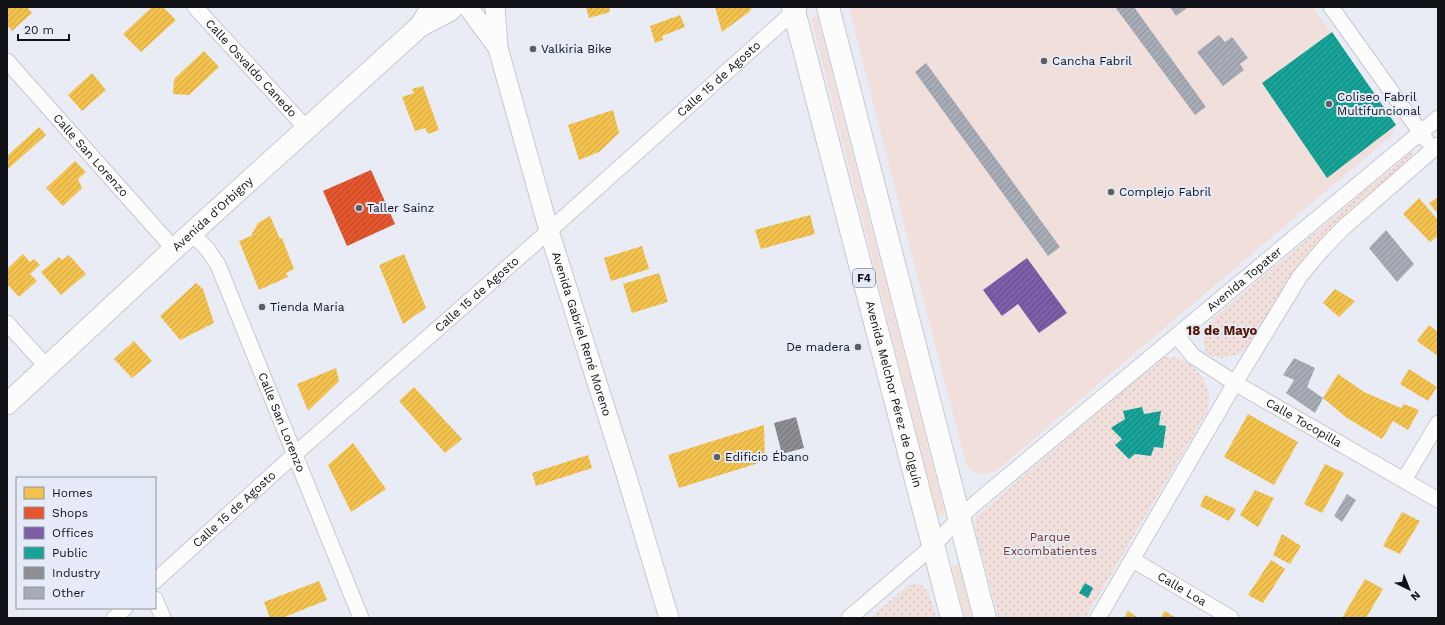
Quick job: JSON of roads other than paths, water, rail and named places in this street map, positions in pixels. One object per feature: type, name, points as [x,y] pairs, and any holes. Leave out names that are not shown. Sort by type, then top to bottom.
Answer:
[{"type":"highway","points":[[828,7],[985,618]]},
{"type":"highway","name":"Avenida Melchor Pérez de Olguín","points":[[795,8],[952,618]]},
{"type":"main road","name":"Avenida d'Orbigny","points":[[420,26],[432,7]]},
{"type":"main road","name":"Avenida d'Orbigny","points":[[7,404],[174,249],[420,26],[449,11],[453,7]]},
{"type":"street","name":"Calle Osvaldo Canedo","points":[[195,7],[307,129]]},
{"type":"street","name":"Avenida Gabriel René Moreno","points":[[468,7],[498,48]]},
{"type":"street","name":"Avenida Gabriel René Moreno","points":[[495,7],[498,48],[549,231],[624,467],[669,618]]},
{"type":"street","points":[[1098,618],[1235,383],[1300,276],[1343,228],[1436,147],[1420,133],[1331,7]]},
{"type":"street","name":"Calle 15 de Agosto","points":[[156,580],[295,454],[549,231],[795,8]]},
{"type":"street","name":"Calle San Lorenzo","points":[[7,61],[174,249]]},
{"type":"street","name":"Avenida Topater","points":[[849,618],[934,545],[959,518],[1438,118]]},
{"type":"street","name":"Calle San Lorenzo","points":[[192,233],[208,250],[218,265],[361,618]]},
{"type":"street","points":[[7,323],[47,366]]},
{"type":"street","name":"Calle Tocopilla","points":[[1177,336],[1193,356],[1235,383],[1438,500]]},
{"type":"street","points":[[1404,480],[1438,423]]},
{"type":"street","name":"Calle Loa","points":[[1133,560],[1231,618]]},
{"type":"street","points":[[156,600],[163,618]]},
{"type":"street","points":[[114,618],[124,609]]},
{"type":"place","name":"Valkiria Bike","points":[[533,49]]},
{"type":"place","name":"Cancha Fabril","points":[[1044,61]]},
{"type":"place","name":"Coliseo Fabril Multifuncional","points":[[1329,104]]},
{"type":"place","name":"Complejo Fabril","points":[[1111,192]]},
{"type":"place","name":"Taller Sainz","points":[[359,208]]},
{"type":"place","name":"Tienda Maria","points":[[262,307]]},
{"type":"place","name":"De madera","points":[[858,347]]},
{"type":"place","name":"Edificio Ébano","points":[[717,457]]},
{"type":"district","name":"18 de Mayo","points":[[1222,330]]},
{"type":"park label","name":"Parque Excombatientes","points":[[1050,544]]}]
